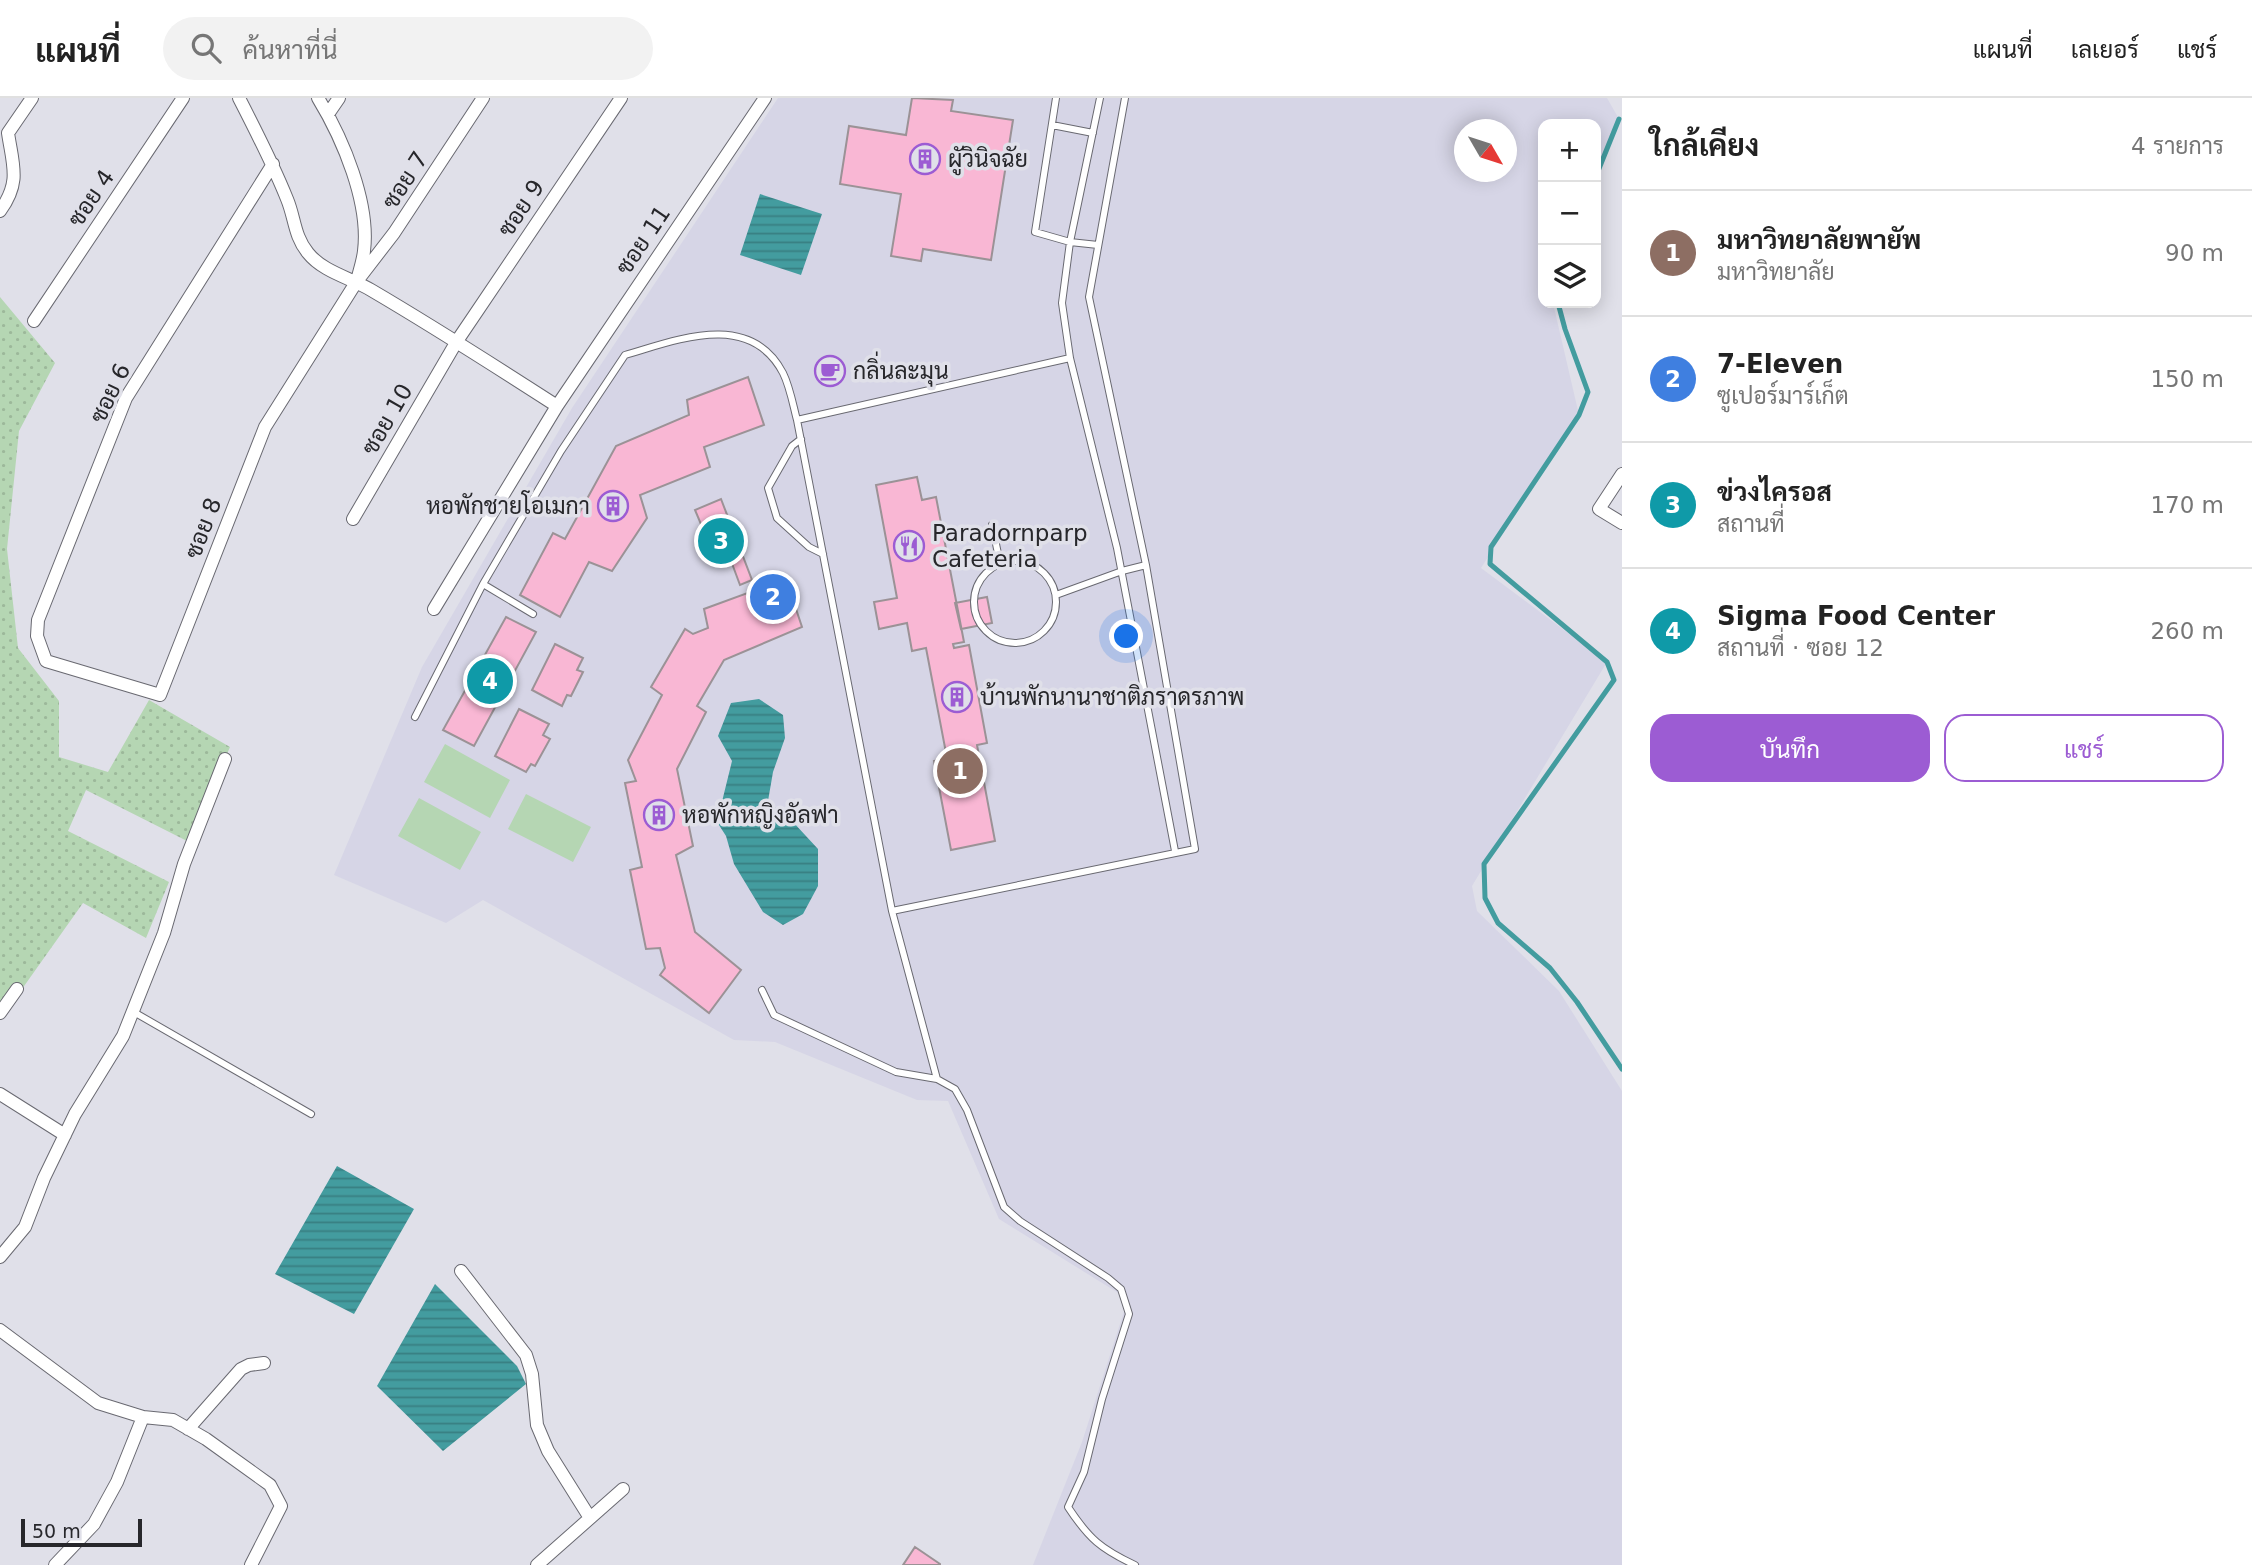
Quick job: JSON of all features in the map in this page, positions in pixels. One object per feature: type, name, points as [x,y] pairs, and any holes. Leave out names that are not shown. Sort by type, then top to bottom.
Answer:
[{"type":"street","points":[[0,211],[10,197],[15,176],[8,133],[32,98]]},
{"type":"street","name":"ซอย 4","points":[[34,321],[183,98]]},
{"type":"street","points":[[239,98],[273,164],[289,203],[297,238],[310,256],[457,341],[557,406]]},
{"type":"street","points":[[318,98],[328,114],[350,167],[361,202],[364,250],[357,281]]},
{"type":"street","points":[[328,114],[339,98]]},
{"type":"street","name":"ซอย 7","points":[[357,281],[394,233],[483,98]]},
{"type":"street","name":"ซอย 9","points":[[457,341],[621,98]]},
{"type":"street","name":"ซอย 11","points":[[434,609],[557,406],[765,98]]},
{"type":"street","name":"ซอย 6","points":[[46,661],[37,636],[38,620],[126,398],[273,164]]},
{"type":"street","name":"ซอย 8","points":[[46,661],[160,695],[265,427],[357,281]]},
{"type":"street","name":"ซอย 10","points":[[354,519],[457,341]]},
{"type":"street","points":[[1622,474],[1599,509],[1622,523]]},
{"type":"street","points":[[0,1257],[25,1227],[44,1178],[65,1135],[92,1083],[122,1036],[164,933],[184,864],[225,759]]},
{"type":"street","points":[[0,1013],[17,989]]},
{"type":"street","points":[[0,1094],[65,1135]]},
{"type":"street","points":[[461,1270],[526,1355],[532,1374],[537,1425],[548,1451],[590,1518]]},
{"type":"street","points":[[0,1331],[98,1403],[143,1418],[173,1420],[270,1485],[281,1506],[251,1565]]},
{"type":"street","points":[[188,1429],[241,1369],[264,1363]]},
{"type":"street","points":[[55,1565],[94,1524],[117,1482],[143,1418]]},
{"type":"street","points":[[537,1565],[623,1489]]},
{"type":"lane","points":[[1056,98],[1035,232],[1070,242],[1098,245]]},
{"type":"lane","points":[[1100,98],[1070,242],[1062,303],[1070,358],[1122,571],[1175,851]]},
{"type":"lane","points":[[892,911],[1195,849],[1146,565],[1089,297],[1125,98]]},
{"type":"lane","points":[[1052,125],[1093,133]]},
{"type":"lane","points":[[415,718],[483,584],[561,451],[625,355],[692,335],[724,333],[761,346],[782,373],[797,420],[892,911],[937,1079]]},
{"type":"lane","points":[[797,420],[1070,358]]},
{"type":"lane","points":[[801,439],[792,446],[768,488],[777,518],[809,547],[823,554]]},
{"type":"lane","points":[[992,525],[1000,563]]},
{"type":"lane","points":[[1012,560],[1024,561],[1045,573],[1056,595],[1055,610],[1050,623],[1041,634],[1014,644],[994,638],[979,623],[974,610],[973,595],[987,570],[1012,560]]},
{"type":"lane","points":[[1056,595],[1146,565]]},
{"type":"lane","points":[[483,584],[533,614]]},
{"type":"lane","points":[[762,990],[774,1015],[896,1072],[937,1079],[955,1089],[967,1110],[1003,1207],[1020,1222],[1121,1289],[1129,1314],[1102,1399],[1084,1472],[1068,1507],[1097,1545],[1135,1565]]},
{"type":"lane","points":[[132,1011],[311,1114]]},
{"type":"shaded area","points":[[778,98],[1607,98],[1619,119],[1601,163],[1601,119],[1538,119],[1538,308],[1554,308],[1579,415],[1481,568],[1607,662],[1472,886],[1477,911],[1559,991],[1622,1091],[1622,1565],[1033,1565],[1082,1442],[1128,1299],[999,1219],[948,1101],[917,1100],[775,1042],[734,1040],[483,900],[446,923],[334,875],[422,667],[572,408]]},
{"type":"green space","points":[[0,297],[55,363],[19,431],[7,549],[18,648],[59,701],[59,757],[108,772],[149,700],[230,747],[189,842],[86,790],[68,831],[169,882],[146,938],[83,903],[0,1020]]},
{"type":"green space","points":[[445,744],[510,780],[490,818],[424,782]]},
{"type":"green space","points":[[526,794],[591,827],[573,862],[508,829]]},
{"type":"green space","points":[[419,798],[481,832],[460,870],[398,836]]},
{"type":"water","points":[[760,194],[822,214],[801,275],[740,255]]},
{"type":"water","points":[[759,699],[783,715],[785,738],[773,772],[768,801],[793,822],[818,849],[818,886],[803,914],[783,925],[763,912],[734,864],[726,836],[717,822],[732,761],[718,736],[731,703]]},
{"type":"water","points":[[337,1166],[414,1209],[354,1314],[275,1274]]},
{"type":"water","points":[[435,1284],[517,1366],[526,1384],[443,1451],[377,1386]]},
{"type":"building","name":"ผัูวินิจฉัย","points":[[912,98],[953,100],[951,111],[1013,120],[991,260],[923,249],[921,261],[891,256],[901,194],[840,184],[849,126],[906,135]]},
{"type":"building","name":"หอพักชายโอเมกา","points":[[748,377],[764,425],[704,447],[710,467],[640,495],[647,518],[612,571],[589,562],[560,617],[520,595],[553,533],[565,539],[616,446],[689,415],[687,400]]},
{"type":"building","name":"บ้านพักนานาชาติภราดรภาพ","points":[[917,477],[922,500],[936,497],[964,642],[953,644],[954,648],[969,645],[987,743],[977,745],[995,841],[951,850],[934,761],[947,758],[926,648],[912,651],[907,623],[879,629],[874,602],[897,598],[876,485]]},
{"type":"building","points":[[721,499],[752,580],[740,585],[724,542],[711,548],[695,510]]},
{"type":"building","name":"หอพักหญิงอัลฟา","points":[[786,579],[802,627],[724,660],[697,706],[706,712],[677,769],[693,846],[676,855],[695,932],[741,970],[709,1013],[660,975],[665,968],[660,948],[646,949],[630,870],[642,867],[625,783],[636,781],[628,760],[662,695],[651,687],[685,629],[693,634],[708,628],[704,609]]},
{"type":"building","name":"บ้านพักนานาชาติภราดรภาพ","points":[[987,597],[992,623],[961,629],[955,603]]},
{"type":"building","points":[[506,617],[536,632],[474,746],[443,730]]},
{"type":"building","points":[[555,644],[583,658],[577,670],[583,672],[571,696],[567,695],[562,706],[532,690]]},
{"type":"building","points":[[519,709],[549,724],[543,735],[550,739],[535,766],[531,764],[526,772],[495,756]]},
{"type":"building","points":[[915,1547],[940,1564],[940,1565],[903,1565]]},
{"type":"waterway","points":[[1601,164],[1619,119]]},
{"type":"waterway","points":[[1559,308],[1588,392],[1579,415],[1491,547],[1490,564],[1607,662],[1614,680],[1484,864],[1485,898],[1498,923],[1550,968],[1577,1002],[1622,1069]]},
{"type":"place","name":"ผัูวินิจฉัย","points":[[925,159]]},
{"type":"place","name":"กลิ่นละมุน","points":[[830,371]]},
{"type":"place","name":"หอพักชายโอเมกา","points":[[613,506]]},
{"type":"place","name":"ข่วงไครอส","points":[[721,541]]},
{"type":"place","name":"Paradornparp Cafeteria","points":[[909,546]]},
{"type":"place","name":"7-Eleven","points":[[773,597]]},
{"type":"place","name":"Sigma Food Center","points":[[490,681]]},
{"type":"place","name":"บ้านพักนานาชาติภราดรภาพ","points":[[957,697]]},
{"type":"place","name":"มหาวิทยาลัยพายัพ","points":[[960,771]]},
{"type":"place","name":"หอพักหญิงอัลฟา","points":[[659,815]]}]
